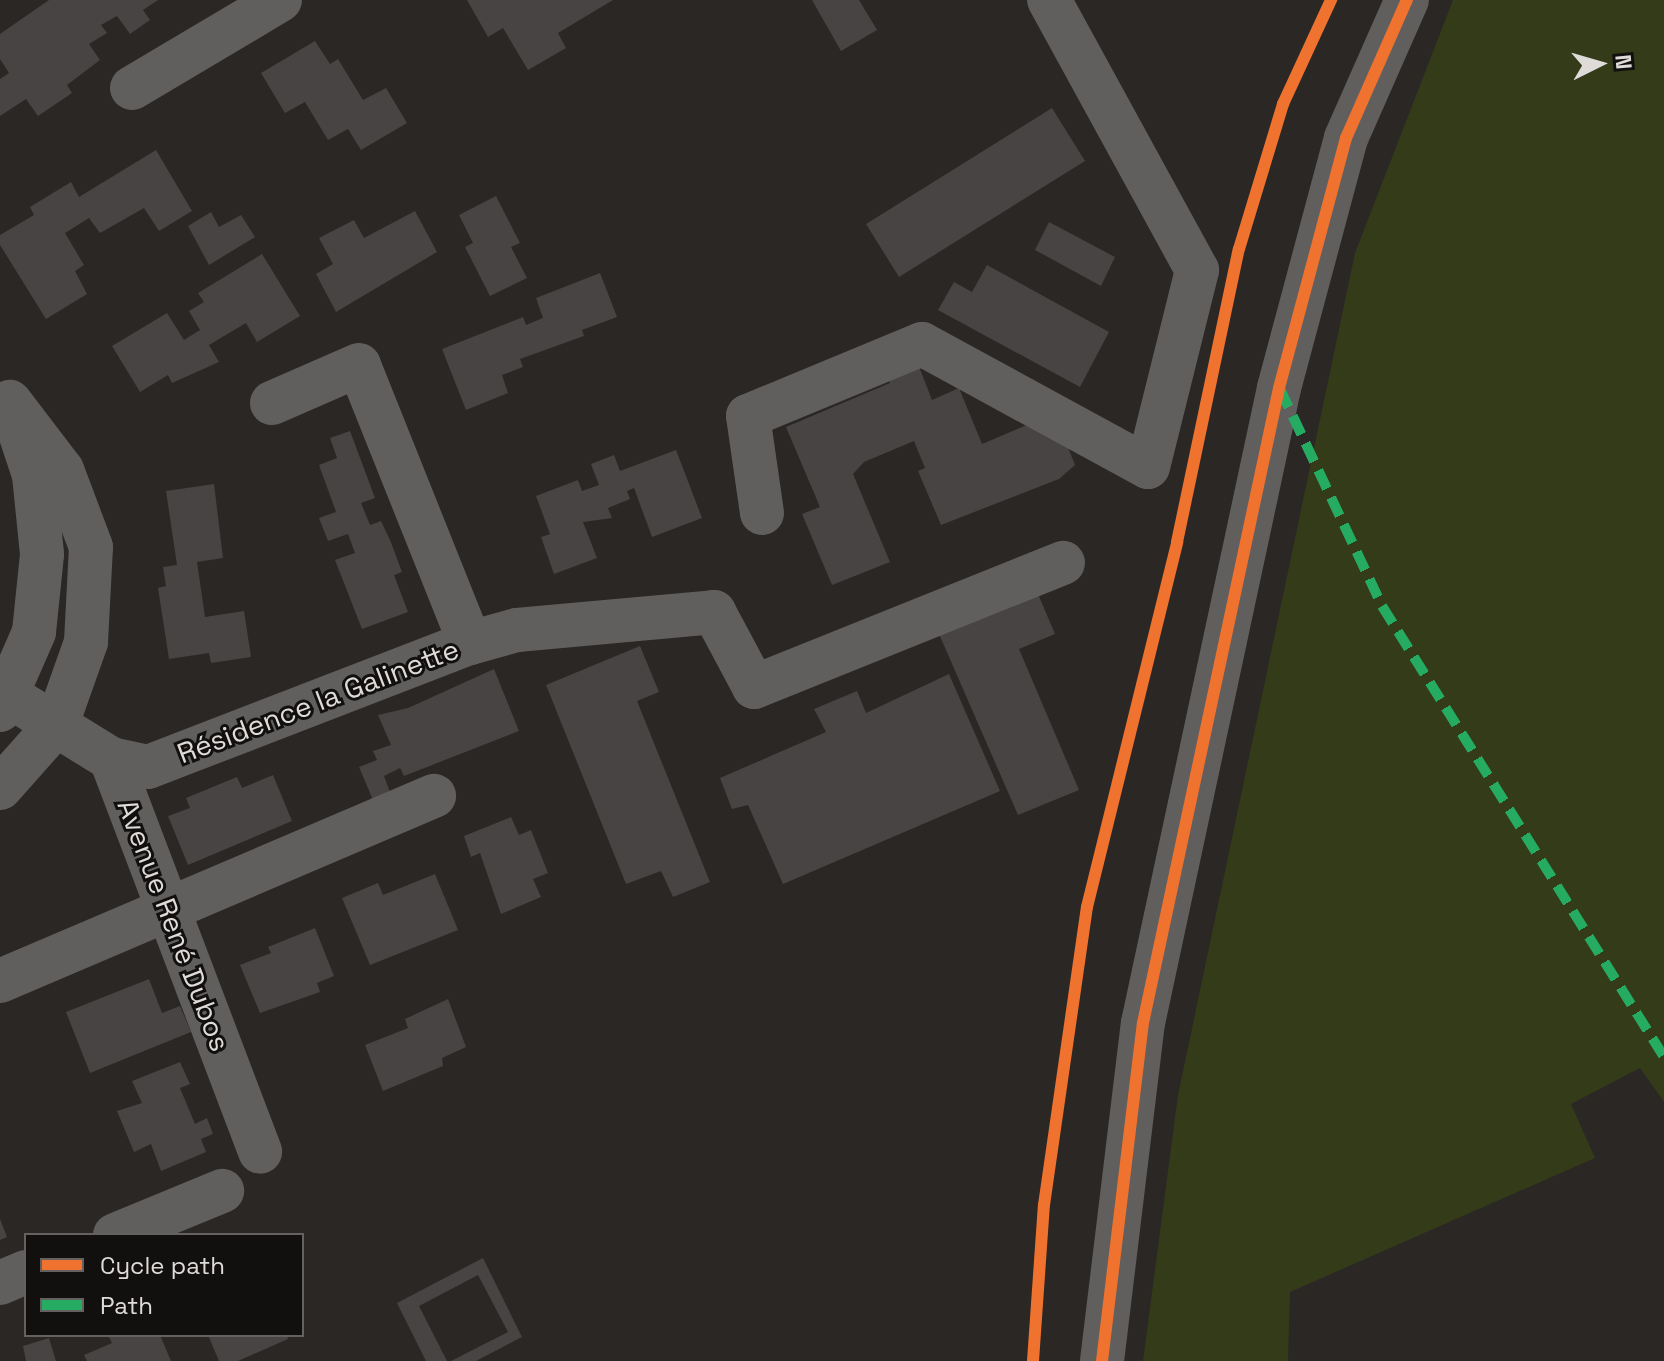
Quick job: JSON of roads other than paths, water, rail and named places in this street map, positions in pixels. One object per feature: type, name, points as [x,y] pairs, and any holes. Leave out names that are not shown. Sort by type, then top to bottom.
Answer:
[{"type":"street","points":[[132,88],[280,0]]},
{"type":"street","points":[[762,513],[748,416],[922,344],[1148,467],[1197,270],[1049,0]]},
{"type":"street","points":[[1102,1361],[1143,1023],[1279,388],[1346,138],[1407,0]]},
{"type":"street","name":"Résidence la Galinette","points":[[111,759],[148,767],[470,643],[359,365],[272,403]]},
{"type":"street","points":[[5,392],[34,475],[42,554],[34,632],[5,703],[57,724],[111,759]]},
{"type":"street","points":[[0,788],[57,724],[86,642],[91,547],[62,470],[5,392]]},
{"type":"street","points":[[470,643],[517,630],[714,612],[754,687],[1063,563]]},
{"type":"street","name":"Avenue René Dubos","points":[[111,759],[260,1152]]},
{"type":"street","points":[[0,981],[434,796]]},
{"type":"street","points":[[120,1233],[222,1191]]},
{"type":"street","points":[[0,1283],[24,1273]]}]
